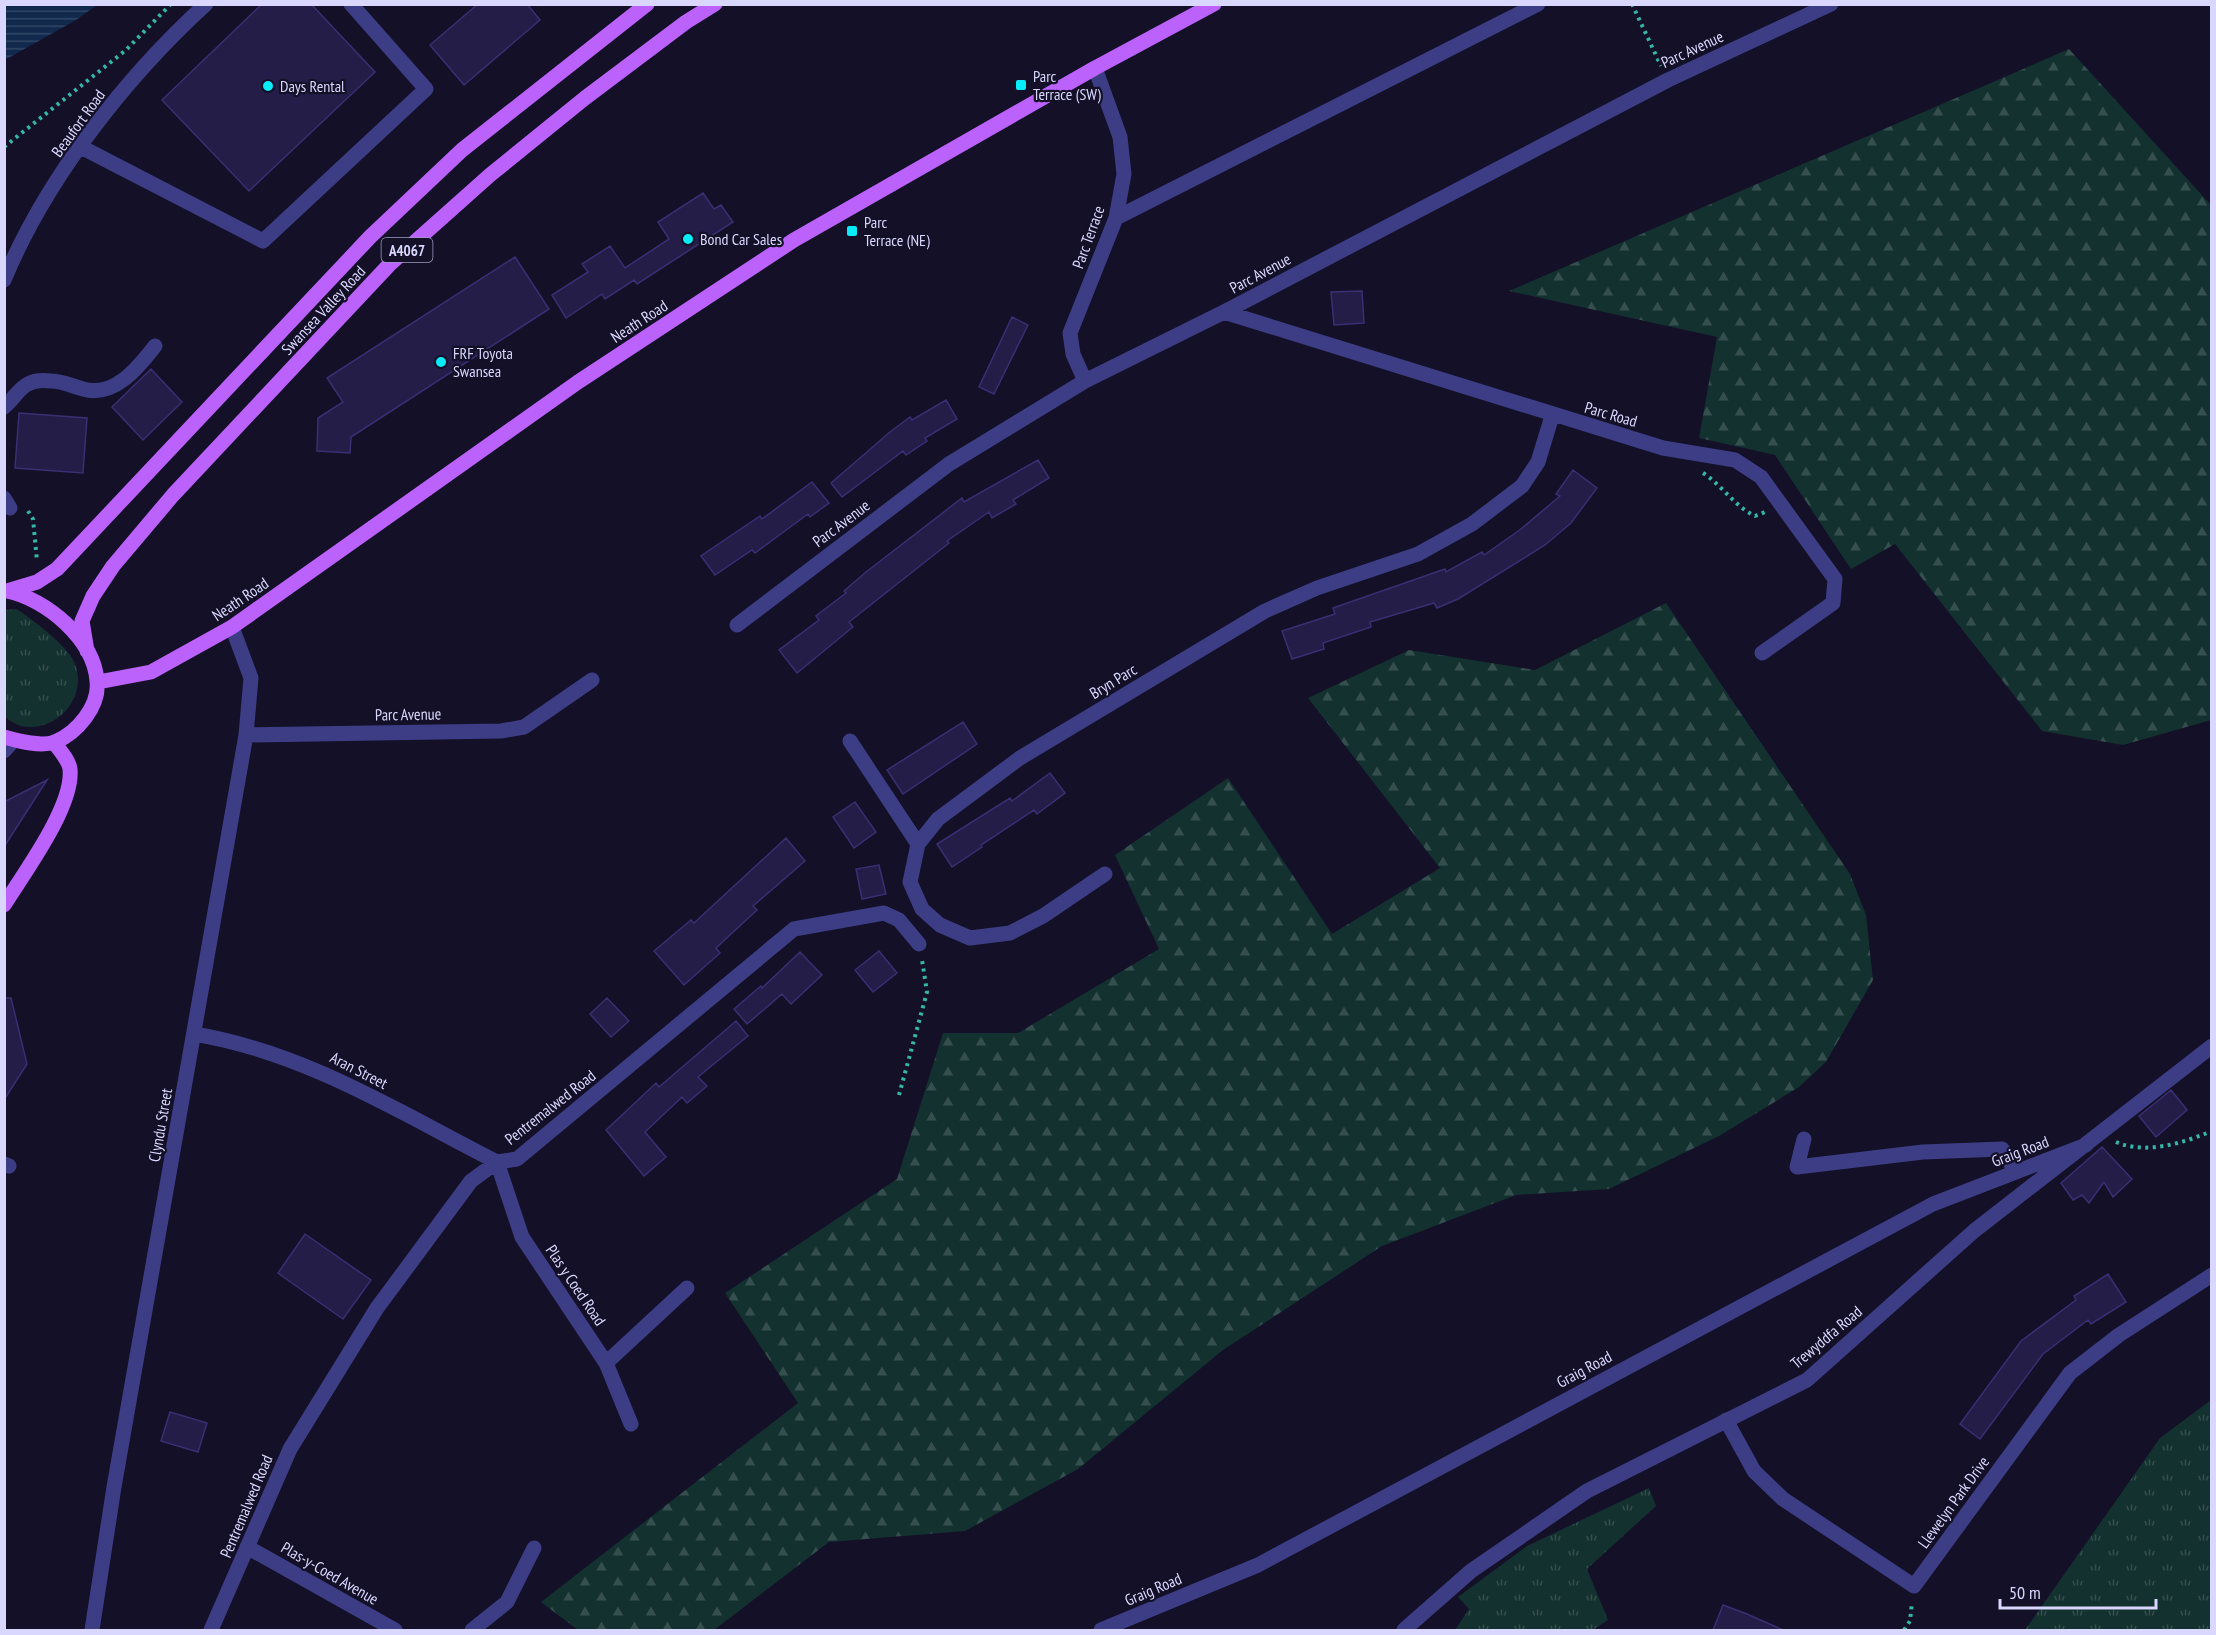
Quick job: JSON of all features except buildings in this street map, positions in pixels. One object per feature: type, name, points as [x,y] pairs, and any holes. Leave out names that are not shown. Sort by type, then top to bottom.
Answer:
[{"type":"main road","name":"Swansea Valley Road","points":[[6,591],[38,582],[57,569],[370,237],[462,150],[647,4]]},
{"type":"main road","name":"Swansea Valley Road","points":[[87,651],[82,621],[93,596],[113,566],[173,495],[389,266],[490,175],[585,98],[686,22],[715,4]]},
{"type":"main road","name":"Neath Road","points":[[98,682],[151,672],[232,627],[578,382],[784,246],[1095,68],[1214,4]]},
{"type":"main road","points":[[6,591],[35,600],[53,613],[87,651],[98,682],[96,700],[77,727],[54,742],[8,742]]},
{"type":"main road","points":[[4,905],[62,810],[70,788],[70,767],[54,742]]},
{"type":"street","name":"Beaufort Road","points":[[4,280],[49,196],[81,147],[116,100],[206,4]]},
{"type":"street","points":[[81,147],[263,241],[426,89],[351,4]]},
{"type":"street","points":[[1116,218],[1538,4]]},
{"type":"street","name":"Parc Avenue","points":[[737,625],[949,464],[1085,381],[1224,312],[1668,80],[1831,4]]},
{"type":"street","name":"Parc Terrace","points":[[1085,381],[1073,354],[1070,333],[1116,218],[1124,174],[1120,137],[1095,68]]},
{"type":"street","name":"Parc Road","points":[[1224,312],[1552,416],[1663,448],[1735,460],[1761,477],[1835,579],[1833,603],[1762,653]]},
{"type":"street","points":[[4,407],[26,384],[40,380],[63,381],[84,390],[103,391],[121,381],[140,365],[155,346]]},
{"type":"street","name":"Bryn Parc","points":[[1105,874],[1043,916],[1010,933],[970,938],[940,925],[922,909],[910,882],[918,844],[938,819],[1020,758],[1264,610],[1317,588],[1418,554],[1472,524],[1522,486],[1538,462],[1552,416]]},
{"type":"street","name":"Clyndu Street","points":[[92,1630],[114,1486],[246,735],[251,678],[232,627]]},
{"type":"street","name":"Parc Avenue","points":[[246,735],[501,731],[524,727],[592,680]]},
{"type":"street","points":[[850,741],[918,844]]},
{"type":"street","name":"Pentremalwed Road","points":[[212,1630],[290,1449],[377,1308],[471,1181],[497,1162],[517,1159],[794,929],[884,913],[899,920],[919,944]]},
{"type":"street","name":"Aran Street","points":[[195,1034],[238,1041],[316,1068],[497,1162]]},
{"type":"street","name":"Trewyddfa Road","points":[[1404,1630],[1471,1571],[1587,1491],[1807,1380],[1974,1231],[2211,1046]]},
{"type":"street","points":[[1804,1139],[1797,1167],[1923,1152],[2002,1149],[2016,1172]]},
{"type":"street","name":"Graig Road","points":[[1101,1630],[1258,1565],[1933,1204],[2086,1145]]},
{"type":"street","name":"Plas y Coed Road","points":[[497,1162],[522,1237],[606,1364],[631,1424]]},
{"type":"street","name":"Llewelyn Park Drive","points":[[1914,1586],[2070,1373],[2119,1335],[2211,1275]]},
{"type":"street","points":[[606,1364],[687,1288]]},
{"type":"street","points":[[1726,1420],[1754,1471],[1784,1499],[1914,1586]]},
{"type":"street","name":"Plas-y-Coed Avenue","points":[[247,1547],[395,1630]]},
{"type":"street","points":[[472,1630],[507,1602],[534,1548]]},
{"type":"path","points":[[4,147],[126,50],[171,4]]},
{"type":"path","points":[[1632,4],[1654,50]]},
{"type":"path","points":[[1702,472],[1718,483],[1741,509],[1755,516],[1768,510],[1776,497]]},
{"type":"path","points":[[7,503],[26,508],[33,519],[37,565]]},
{"type":"path","points":[[899,1095],[927,992],[919,944]]},
{"type":"path","points":[[2099,1134],[2126,1146],[2178,1145],[2211,1131]]},
{"type":"path","points":[[1904,1630],[1910,1621],[1914,1586]]},
{"type":"green space","points":[[2069,49],[2211,205],[2211,720],[2123,745],[2042,731],[1895,544],[1851,569],[1775,455],[1699,438],[1717,337],[1509,291]]},
{"type":"green space","points":[[1666,603],[1850,874],[1866,915],[1873,980],[1826,1062],[1799,1087],[1719,1136],[1609,1189],[1516,1195],[1382,1246],[1223,1350],[1078,1469],[965,1531],[829,1542],[714,1630],[578,1630],[541,1602],[798,1403],[725,1293],[897,1179],[943,1033],[1018,1033],[1159,949],[1115,855],[1228,778],[1332,934],[1440,868],[1308,698],[1409,650],[1535,670]]},
{"type":"green space","points":[[16,609],[62,645],[72,658],[77,671],[78,684],[75,697],[68,708],[48,724],[35,727],[21,726],[5,717],[5,610]]},
{"type":"green space","points":[[2211,1400],[2211,1630],[2025,1630],[2160,1438]]},
{"type":"green space","points":[[1649,1488],[1656,1506],[1587,1569],[1608,1620],[1593,1630],[1455,1630],[1469,1609],[1458,1597],[1527,1546]]},
{"type":"water","points":[[5,4],[97,5],[76,20],[5,60]]},
{"type":"place","name":"Parc Terrace (SW)","points":[[1021,85]]},
{"type":"place","name":"Days Rental","points":[[268,86]]},
{"type":"place","name":"Parc Terrace (NE)","points":[[852,231]]},
{"type":"place","name":"Bond Car Sales","points":[[688,239]]},
{"type":"place","name":"FRF Toyota Swansea","points":[[441,362]]}]
